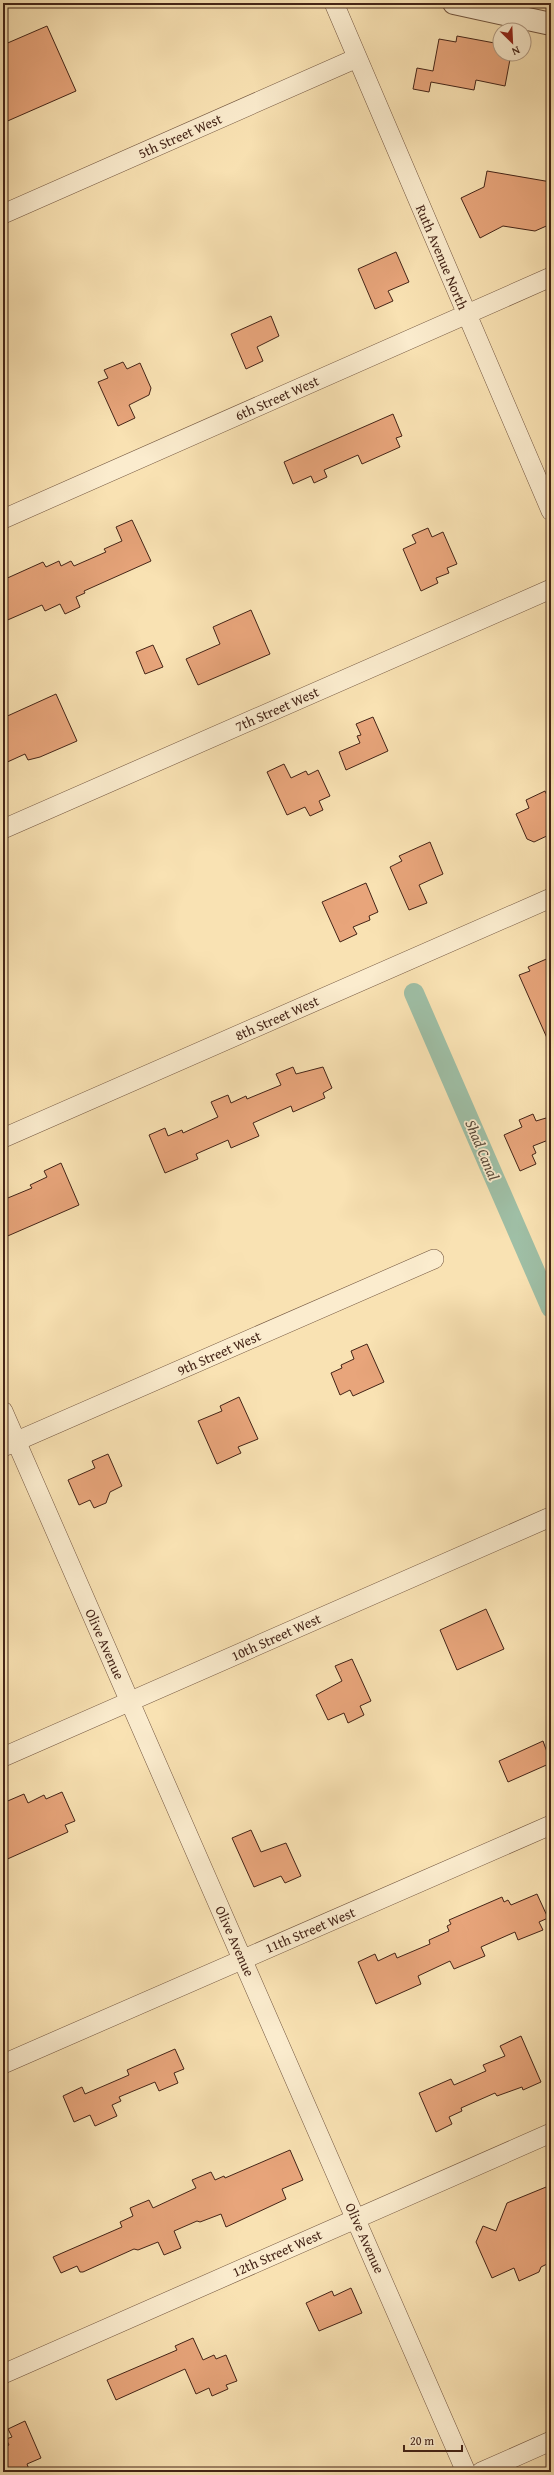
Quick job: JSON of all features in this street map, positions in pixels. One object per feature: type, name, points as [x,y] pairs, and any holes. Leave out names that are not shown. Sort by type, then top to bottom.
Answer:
[{"type":"street","name":"Ruth Avenue North","points":[[334,3],[551,511]]},
{"type":"street","points":[[454,3],[551,24]]},
{"type":"street","name":"5th Street West","points":[[3,214],[357,58]]},
{"type":"street","name":"6th Street West","points":[[3,519],[551,277]]},
{"type":"street","name":"7th Street West","points":[[3,829],[551,589]]},
{"type":"street","name":"8th Street West","points":[[4,1135],[551,898]]},
{"type":"street","name":"9th Street West","points":[[10,1444],[434,1259]]},
{"type":"street","name":"Olive Avenue","points":[[3,1411],[10,1444],[130,1701],[466,2472]]},
{"type":"street","name":"10th Street West","points":[[3,1757],[548,1518]]},
{"type":"street","name":"11th Street West","points":[[3,2064],[243,1958],[551,1825]]},
{"type":"street","name":"12th Street West","points":[[3,2374],[551,2133]]},
{"type":"street","points":[[481,2472],[551,2441]]},
{"type":"building","points":[[47,26],[76,91],[3,123],[3,45]]},
{"type":"building","points":[[457,36],[492,43],[492,62],[510,62],[505,86],[476,80],[474,90],[431,82],[429,92],[413,89],[417,68],[433,71],[439,39],[456,42]]},
{"type":"building","points":[[487,171],[551,182],[551,224],[535,231],[503,226],[480,238],[461,198],[484,187]]},
{"type":"building","points":[[396,252],[409,282],[388,291],[393,301],[375,309],[358,269]]},
{"type":"building","points":[[271,316],[279,336],[257,347],[263,361],[246,369],[231,334]]},
{"type":"building","points":[[123,362],[127,369],[140,363],[151,388],[149,395],[129,405],[135,418],[118,426],[98,382],[108,378],[104,370]]},
{"type":"building","points":[[393,414],[402,436],[396,438],[400,447],[362,464],[358,455],[324,470],[327,477],[314,483],[311,476],[293,484],[284,462]]},
{"type":"building","points":[[132,520],[151,561],[84,591],[85,593],[76,597],[80,607],[65,614],[60,604],[45,611],[42,605],[3,622],[3,580],[43,562],[46,567],[59,561],[61,566],[71,561],[74,566],[106,552],[104,549],[122,541],[116,527]]},
{"type":"building","points":[[428,528],[432,537],[443,532],[457,564],[447,568],[449,573],[436,578],[438,583],[421,591],[403,549],[416,543],[412,535]]},
{"type":"building","points":[[251,610],[270,654],[198,685],[186,659],[220,644],[213,627]]},
{"type":"building","points":[[153,645],[163,667],[145,674],[136,652]]},
{"type":"building","points":[[56,694],[77,741],[40,757],[28,760],[25,754],[3,764],[3,718]]},
{"type":"building","points":[[373,717],[388,751],[346,770],[339,752],[360,743],[357,736],[361,735],[356,724]]},
{"type":"building","points":[[284,764],[291,778],[306,771],[308,775],[318,770],[330,796],[319,801],[323,810],[310,816],[305,807],[287,815],[267,772]]},
{"type":"building","points":[[545,791],[551,804],[551,834],[534,842],[527,839],[516,814],[529,808],[526,800]]},
{"type":"building","points":[[430,842],[443,874],[419,885],[427,903],[409,910],[390,867],[402,861],[399,856]]},
{"type":"building","points":[[366,883],[378,912],[369,916],[370,920],[353,927],[357,934],[340,942],[322,902]]},
{"type":"building","points":[[551,957],[551,1047],[519,975],[530,971],[528,967]]},
{"type":"building","points":[[293,1067],[296,1074],[323,1067],[332,1088],[323,1093],[325,1098],[293,1112],[291,1106],[253,1123],[259,1136],[231,1148],[228,1140],[196,1154],[198,1159],[165,1173],[149,1135],[165,1128],[168,1136],[182,1130],[183,1133],[218,1117],[211,1102],[228,1095],[231,1103],[246,1096],[247,1099],[281,1085],[276,1074]]},
{"type":"building","points":[[533,1114],[536,1121],[546,1118],[551,1130],[551,1139],[533,1146],[536,1153],[532,1155],[536,1164],[520,1171],[504,1135],[522,1127],[519,1120]]},
{"type":"building","points":[[61,1163],[79,1205],[3,1238],[3,1200],[32,1188],[30,1185],[47,1177],[44,1171]]},
{"type":"building","points":[[367,1344],[384,1382],[353,1396],[350,1390],[340,1395],[331,1373],[342,1368],[341,1365],[354,1359],[351,1351]]},
{"type":"building","points":[[239,1397],[258,1439],[238,1447],[241,1453],[217,1464],[198,1421],[222,1411],[220,1406]]},
{"type":"building","points":[[108,1454],[122,1486],[110,1492],[106,1503],[94,1508],[90,1500],[79,1505],[68,1480],[95,1468],[92,1461]]},
{"type":"building","points":[[486,1609],[504,1649],[457,1670],[440,1630]]},
{"type":"building","points":[[352,1659],[371,1701],[360,1706],[364,1715],[348,1723],[344,1713],[328,1720],[316,1695],[342,1681],[335,1666]]},
{"type":"building","points":[[543,1741],[551,1763],[508,1782],[499,1761]]},
{"type":"building","points":[[62,1792],[75,1821],[65,1825],[68,1832],[3,1861],[3,1803],[24,1794],[28,1803],[44,1795],[46,1799]]},
{"type":"building","points":[[251,1830],[261,1852],[286,1843],[301,1876],[285,1883],[281,1876],[254,1887],[232,1838]]},
{"type":"building","points":[[537,1894],[548,1918],[539,1922],[543,1930],[518,1940],[515,1932],[481,1947],[485,1956],[454,1969],[450,1961],[418,1976],[421,1984],[376,2004],[358,1962],[375,1954],[378,1961],[395,1953],[397,1958],[430,1944],[429,1940],[449,1931],[447,1926],[451,1924],[449,1920],[502,1897],[504,1902],[508,1900],[511,1905]]},
{"type":"building","points":[[521,2036],[541,2082],[523,2090],[522,2087],[497,2096],[495,2093],[461,2108],[462,2111],[449,2117],[452,2124],[436,2132],[419,2093],[451,2079],[454,2085],[486,2071],[483,2065],[505,2056],[500,2046]]},
{"type":"building","points":[[175,2049],[184,2069],[174,2073],[178,2083],[159,2091],[155,2082],[119,2097],[121,2101],[112,2105],[117,2116],[95,2126],[90,2115],[74,2122],[63,2096],[82,2087],[85,2094],[129,2075],[127,2070]]},
{"type":"building","points":[[290,2150],[303,2180],[282,2189],[286,2199],[226,2227],[221,2214],[200,2222],[197,2221],[174,2231],[181,2248],[164,2255],[158,2242],[138,2250],[134,2249],[83,2272],[80,2272],[77,2266],[61,2273],[53,2257],[122,2227],[120,2222],[133,2216],[130,2208],[149,2200],[153,2208],[196,2188],[192,2180],[211,2172],[215,2180],[224,2176],[225,2178]]},
{"type":"building","points":[[551,2185],[551,2262],[541,2267],[539,2272],[519,2281],[514,2268],[492,2278],[476,2242],[483,2226],[496,2231],[507,2203]]},
{"type":"building","points":[[351,2288],[362,2313],[319,2331],[306,2303],[332,2291],[334,2296]]},
{"type":"building","points":[[193,2338],[203,2360],[214,2355],[216,2359],[226,2355],[237,2381],[226,2385],[228,2389],[212,2396],[209,2388],[196,2394],[185,2369],[116,2400],[107,2380],[177,2350],[175,2346]]},
{"type":"building","points":[[25,2421],[41,2458],[27,2464],[30,2472],[3,2472],[3,2448],[9,2445],[6,2439],[12,2437],[8,2429]]},
{"type":"waterway","name":"Shad Canal","points":[[414,993],[551,1308]]}]
